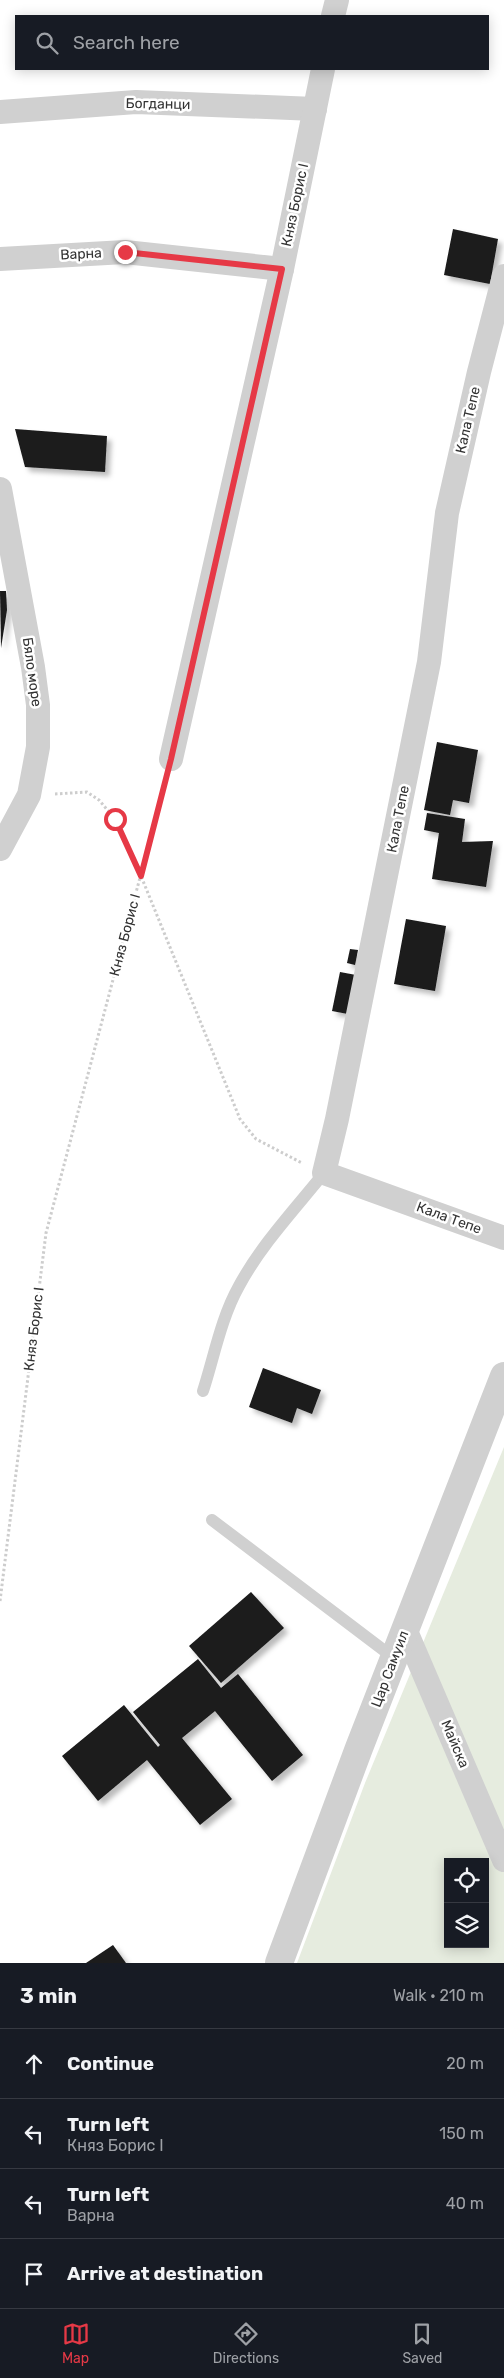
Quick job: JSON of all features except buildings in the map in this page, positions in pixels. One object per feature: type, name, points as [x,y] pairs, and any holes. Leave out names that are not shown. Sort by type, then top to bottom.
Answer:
[{"type":"street","points":[[334,15],[337,0]]},
{"type":"street","name":"Княз Борис I","points":[[171,759],[282,269],[323,70]]},
{"type":"street","name":"Богданци","points":[[0,112],[136,102],[315,109]]},
{"type":"street","name":"Варна","points":[[0,259],[125,252],[282,269]]},
{"type":"street","name":"Кала Тепе","points":[[504,276],[479,372],[447,513],[429,662],[347,1071],[324,1173],[504,1238]]},
{"type":"street","name":"Бяло море","points":[[0,489],[33,667],[38,705],[38,746],[29,795],[0,848]]},
{"type":"street","name":"Цар Самуил","points":[[279,1963],[394,1658],[504,1376]]},
{"type":"street","name":"Майска","points":[[406,1629],[504,1860]]},
{"type":"lane","points":[[203,1391],[230,1305],[238,1286],[255,1261],[324,1173]]},
{"type":"lane","points":[[212,1520],[394,1658]]},
{"type":"path","name":"Княз Борис I","points":[[0,1601],[46,1233],[171,759]]},
{"type":"path","points":[[87,792],[99,800],[115,819],[141,876],[240,1120],[256,1139],[278,1152],[324,1173]]},
{"type":"shaded area","points":[[504,1447],[504,1963],[297,1963],[365,1783]]},
{"type":"route","points":[[115,819],[141,876],[171,759],[282,269],[125,252]]}]
